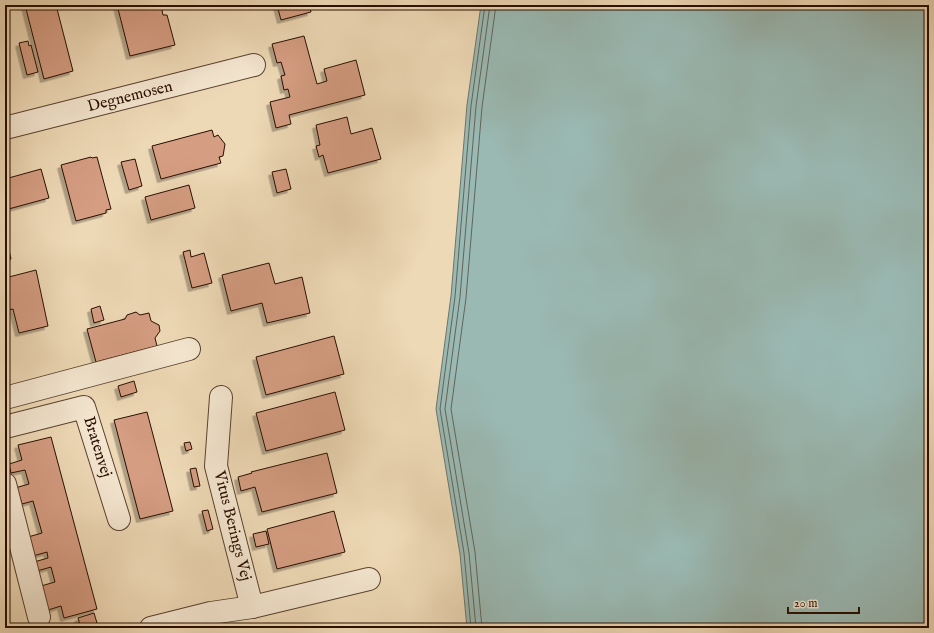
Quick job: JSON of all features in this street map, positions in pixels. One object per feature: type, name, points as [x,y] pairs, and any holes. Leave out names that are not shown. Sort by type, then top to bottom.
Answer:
[{"type":"street","name":"Degnemosen","points":[[5,128],[254,65]]},
{"type":"street","points":[[5,398],[189,350]]},
{"type":"street","name":"Vitus Berings Vej","points":[[221,397],[216,466],[252,607]]},
{"type":"street","name":"Bratenvej","points":[[5,427],[84,407],[119,519]]},
{"type":"street","points":[[5,484],[39,617]]},
{"type":"street","points":[[151,628],[214,620],[252,607],[369,579]]},
{"type":"water","points":[[481,5],[929,5],[929,628],[467,628],[460,554],[436,409],[451,296],[467,105]]},
{"type":"building","points":[[25,5],[56,5],[73,71],[44,79]]},
{"type":"building","points":[[117,5],[161,5],[163,15],[167,15],[175,45],[130,56]]},
{"type":"building","points":[[277,5],[309,5],[311,12],[281,20]]},
{"type":"building","points":[[304,36],[317,84],[327,81],[324,69],[356,60],[365,95],[289,115],[291,124],[276,128],[270,102],[290,97],[288,89],[284,90],[281,76],[285,75],[281,62],[277,63],[272,44]]},
{"type":"building","points":[[28,41],[29,46],[31,45],[38,72],[27,75],[19,43]]},
{"type":"building","points":[[347,117],[351,134],[372,128],[381,159],[328,173],[323,155],[319,157],[316,146],[320,145],[316,125]]},
{"type":"building","points":[[212,130],[214,137],[218,135],[225,144],[223,156],[219,157],[221,163],[161,179],[152,146]]},
{"type":"building","points":[[91,157],[97,157],[111,209],[106,210],[106,213],[76,221],[61,165]]},
{"type":"building","points":[[135,159],[142,186],[129,190],[121,162]]},
{"type":"building","points":[[41,169],[49,198],[5,210],[5,179]]},
{"type":"building","points":[[286,169],[291,189],[277,193],[272,172]]},
{"type":"building","points":[[189,185],[195,208],[151,220],[145,197]]},
{"type":"building","points":[[9,250],[11,259],[5,261],[5,251]]},
{"type":"building","points":[[190,250],[191,257],[204,253],[212,283],[192,288],[183,252]]},
{"type":"building","points":[[269,263],[275,284],[302,277],[310,313],[267,323],[262,303],[231,311],[222,275]]},
{"type":"building","points":[[36,270],[48,326],[19,333],[13,309],[8,310],[5,299],[5,278]]},
{"type":"building","points":[[100,306],[104,320],[94,323],[91,309]]},
{"type":"building","points":[[136,312],[140,315],[149,313],[151,321],[159,325],[160,331],[155,338],[157,346],[96,362],[87,329],[125,319],[127,315]]},
{"type":"building","points":[[334,336],[344,374],[266,395],[256,357]]},
{"type":"building","points":[[134,381],[137,392],[121,397],[118,386]]},
{"type":"building","points":[[335,392],[345,430],[266,451],[256,413]]},
{"type":"building","points":[[147,412],[173,511],[140,519],[114,420]]},
{"type":"building","points":[[51,437],[97,609],[64,618],[61,606],[48,610],[41,586],[55,582],[51,567],[37,571],[34,562],[48,558],[47,552],[33,556],[28,537],[42,533],[33,501],[22,504],[20,497],[18,498],[15,488],[29,484],[25,470],[11,473],[9,464],[22,460],[18,445]]},
{"type":"building","points":[[190,442],[192,449],[186,451],[184,443]]},
{"type":"building","points":[[327,453],[337,493],[262,512],[255,487],[241,491],[238,477],[252,473],[251,472]]},
{"type":"building","points":[[196,468],[200,486],[194,487],[190,469]]},
{"type":"building","points":[[208,510],[213,529],[207,531],[202,511]]},
{"type":"building","points":[[334,511],[345,552],[277,569],[267,529]]},
{"type":"building","points":[[266,531],[269,544],[256,547],[253,534]]},
{"type":"building","points":[[94,613],[97,623],[81,628],[78,618]]}]
